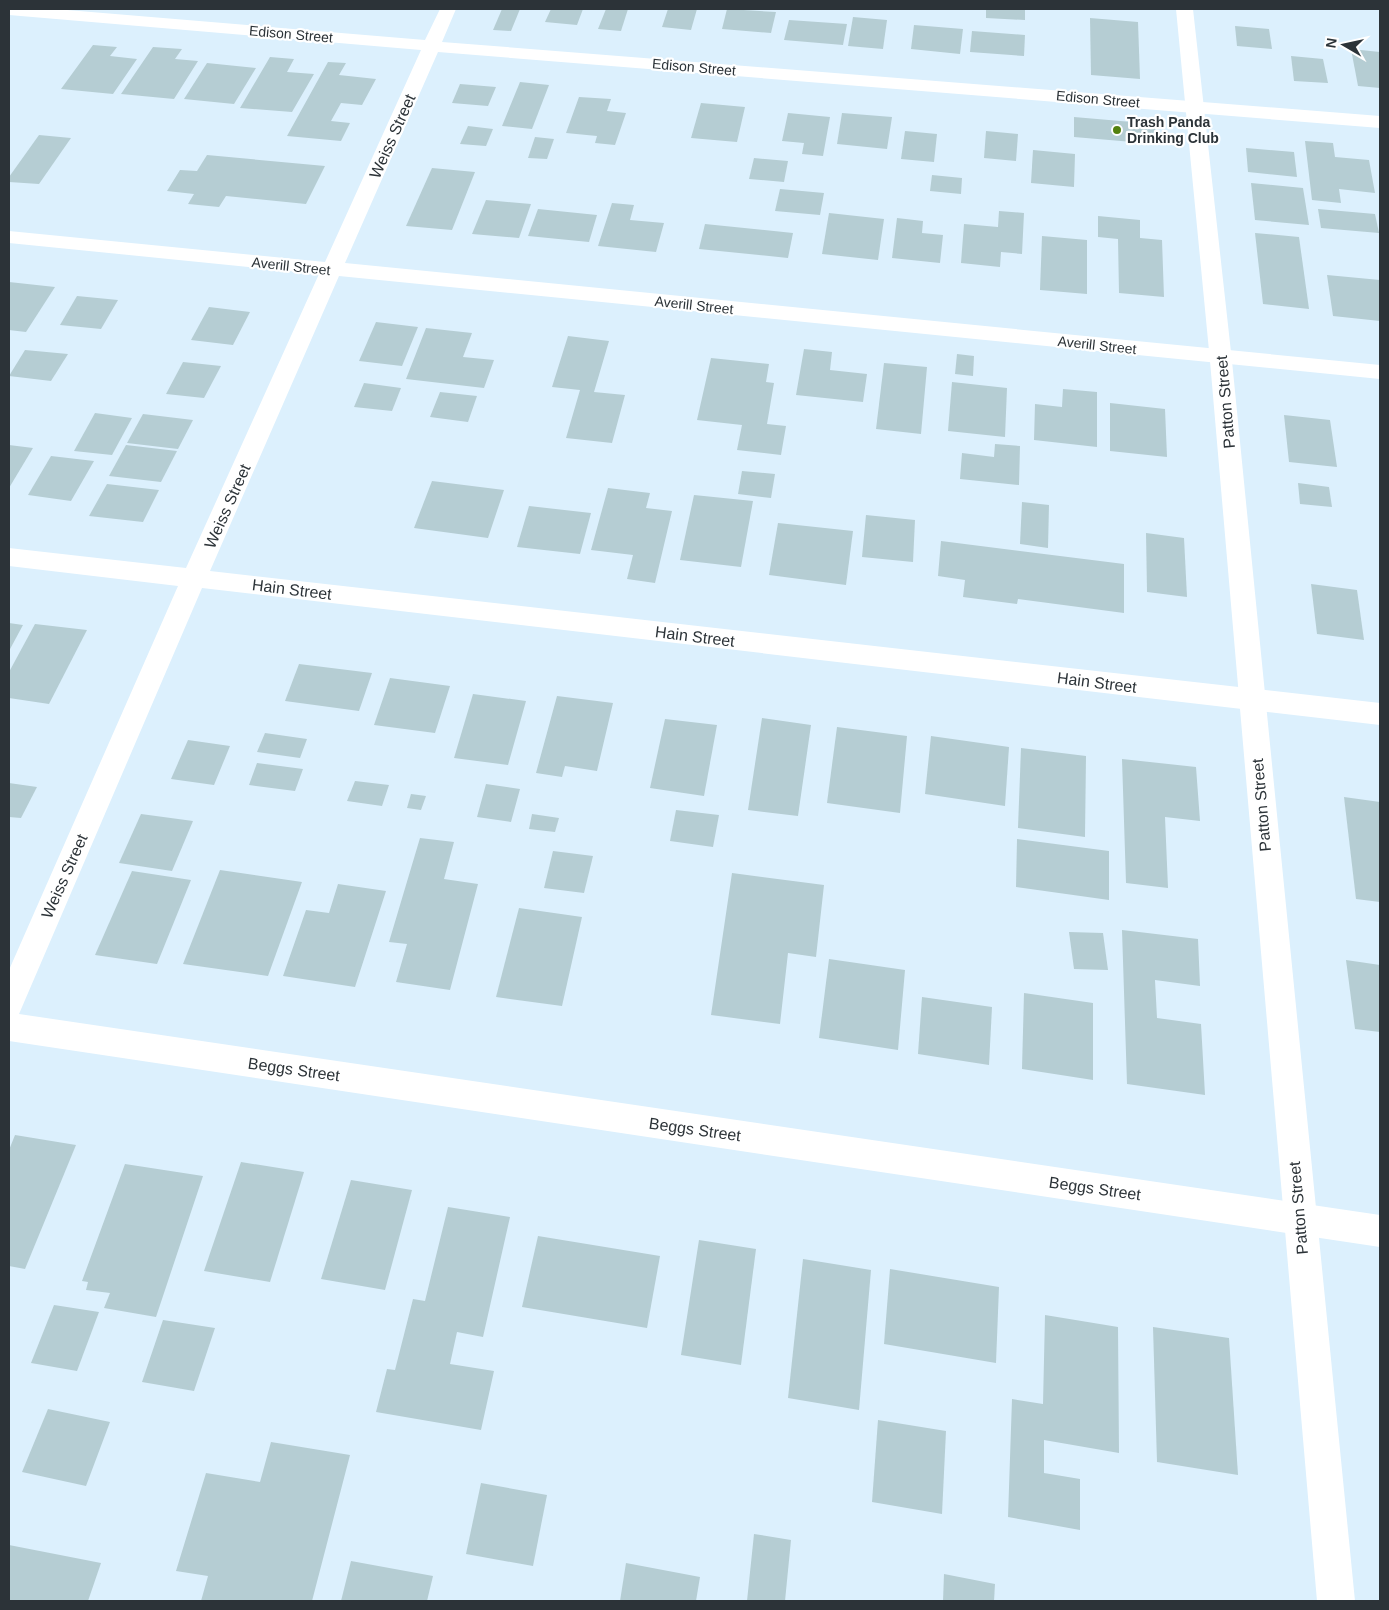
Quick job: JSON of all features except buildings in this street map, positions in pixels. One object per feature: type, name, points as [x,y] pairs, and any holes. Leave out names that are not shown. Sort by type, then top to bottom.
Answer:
[{"type":"street","name":"Weiss Street","points":[[9,1004],[194,578],[448,9]]},
{"type":"street","name":"Patton Street","points":[[1184,9],[1221,357],[1298,1218],[1336,1601]]},
{"type":"street","name":"Edison Street","points":[[9,10],[431,46],[1380,122]]},
{"type":"street","name":"Averill Street","points":[[9,237],[1380,372]]},
{"type":"street","name":"Hain Street","points":[[9,557],[1380,714]]},
{"type":"street","name":"Beggs Street","points":[[9,1027],[1380,1231]]},
{"type":"place","name":"Trash Panda Drinking Club","points":[[1117,130]]}]
